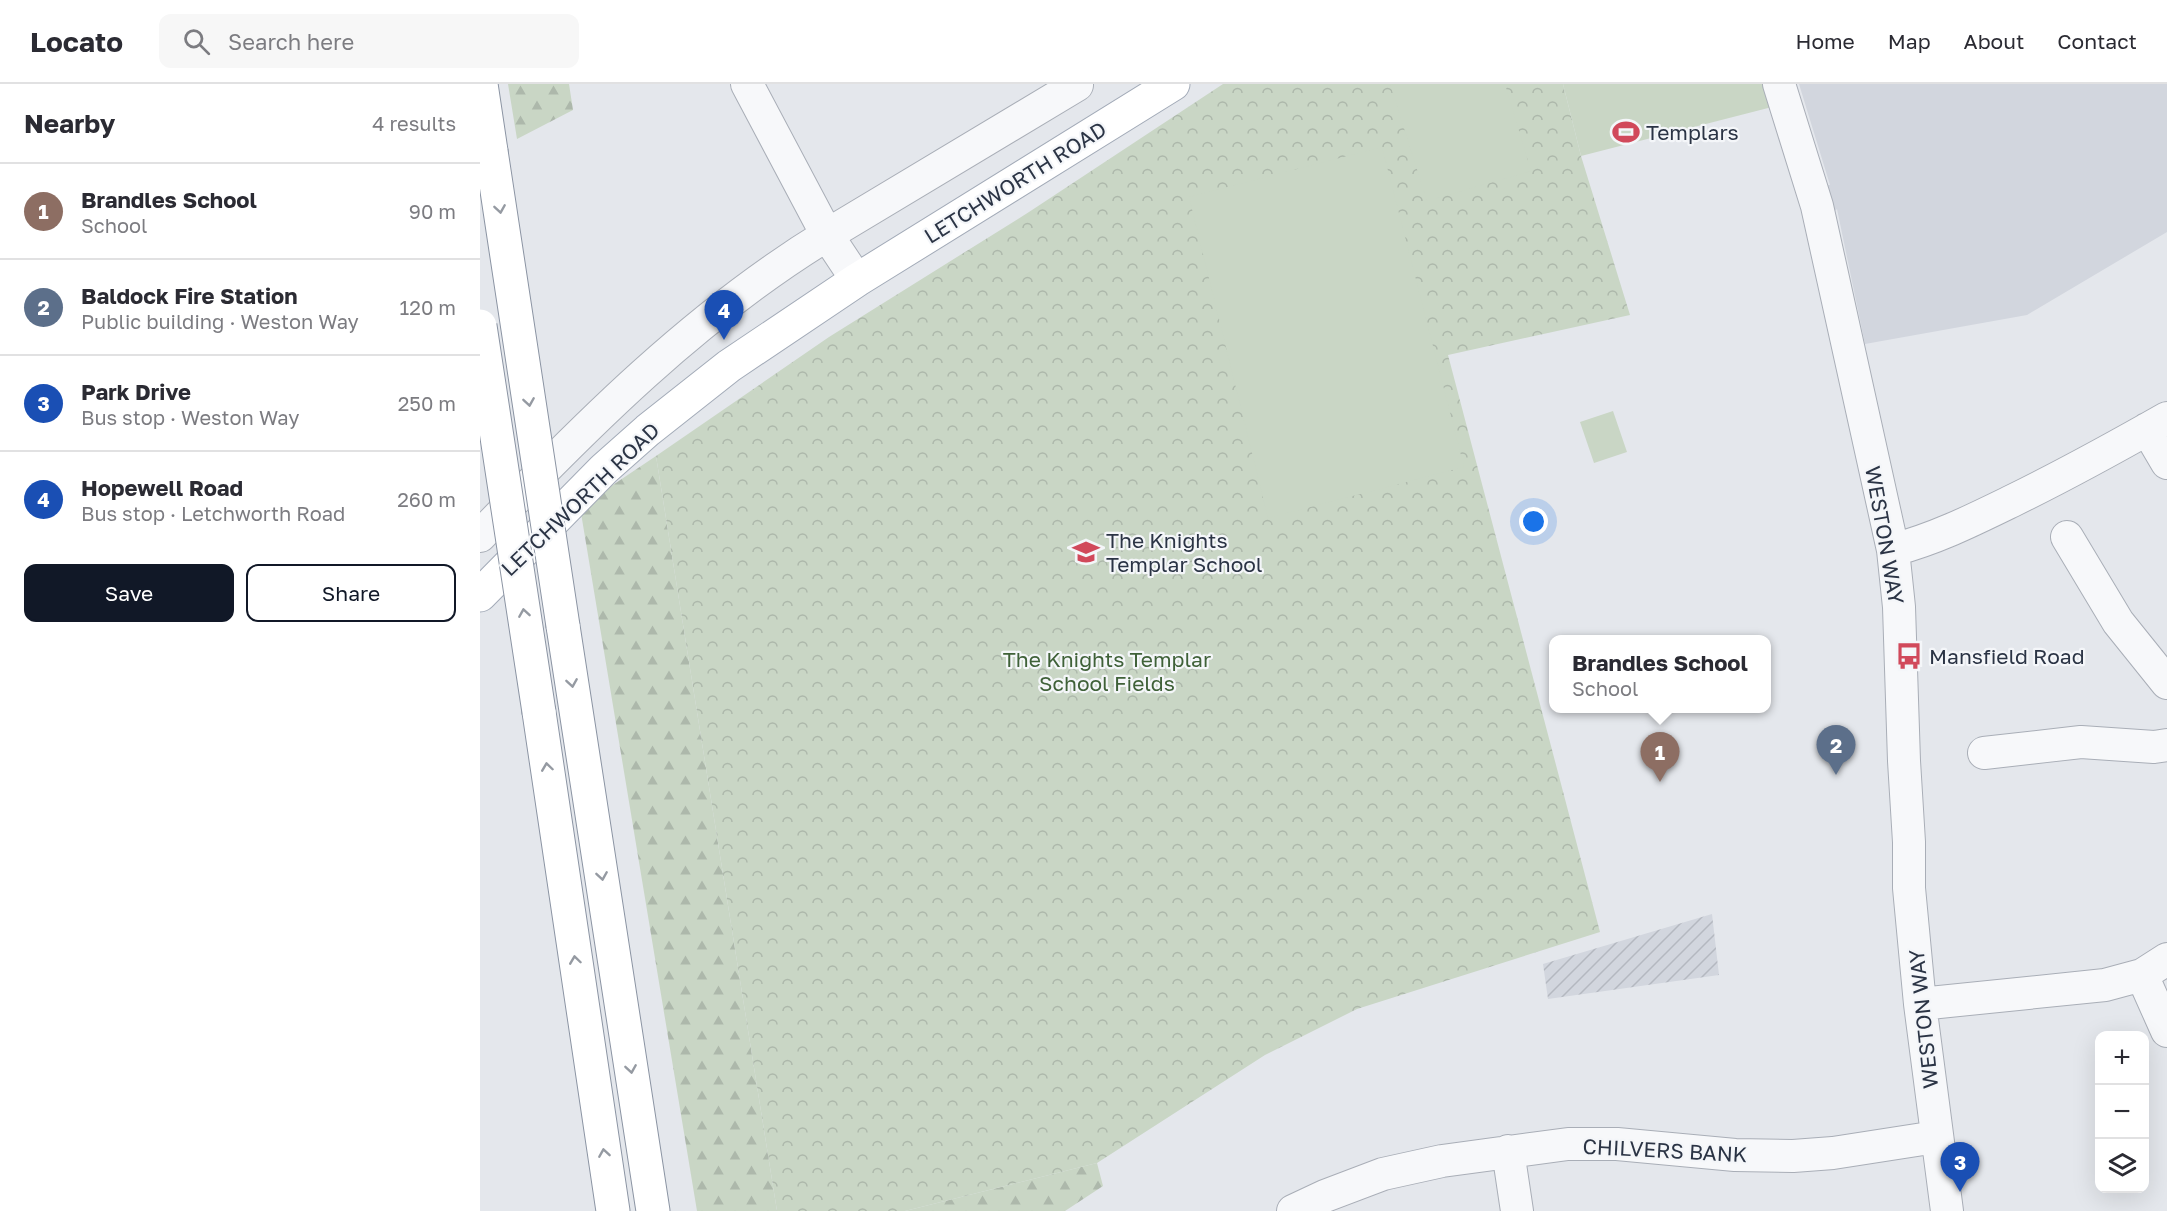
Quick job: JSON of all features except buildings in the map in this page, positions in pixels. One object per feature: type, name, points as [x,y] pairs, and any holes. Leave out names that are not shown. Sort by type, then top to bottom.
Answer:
[{"type":"main road","points":[[481,84],[653,1211]]},
{"type":"main road","name":"LETCHWORTH ROAD","points":[[480,595],[604,469],[648,430],[729,366],[857,280],[1173,84]]},
{"type":"main road","points":[[480,326],[613,1211]]},
{"type":"street","points":[[747,84],[827,235],[857,280]]},
{"type":"street","name":"WESTON WAY","points":[[1779,84],[1817,206],[1893,550],[1899,607],[1909,888],[1920,1004],[1947,1211]]},
{"type":"street","name":"LETCHWORTH ROAD","points":[[481,530],[647,371],[752,285],[827,235],[1077,85]]},
{"type":"street","points":[[1893,550],[1927,541],[1952,531],[2038,488],[2157,423],[2167,463]]},
{"type":"street","points":[[2067,537],[2118,622],[2167,682]]},
{"type":"street","points":[[1984,753],[2081,742],[2167,746]]},
{"type":"street","points":[[1920,1004],[2105,985],[2154,967],[2167,1031]]},
{"type":"street","name":"CHILVERS BANK","points":[[1293,1211],[1383,1174],[1442,1161],[1568,1144],[1617,1144],[1735,1155],[1793,1156],[1833,1153],[1936,1137]]},
{"type":"street","points":[[1508,1151],[1517,1211]]},
{"type":"shaded area","points":[[1799,84],[2167,84],[2167,232],[2027,315],[1865,344],[1837,209],[1830,215],[1826,185],[1830,185]]},
{"type":"shaded area","points":[[1712,914],[1719,975],[1548,999],[1543,964]]},
{"type":"green space","points":[[508,84],[569,84],[573,110],[517,139]]},
{"type":"green space","name":"The Knights Templar School Fields","points":[[1223,84],[1563,84],[1581,156],[1630,315],[1448,355],[1600,932],[1357,1009],[1265,1055],[1097,1163],[905,1211],[777,1211],[656,456],[829,337],[1029,212]]},
{"type":"green space","points":[[1390,84],[1505,84],[1531,171],[1427,201]]},
{"type":"green space","name":"Templars","points":[[1563,84],[1764,84],[1772,107],[1581,156]]},
{"type":"green space","points":[[1382,147],[1464,467],[1268,518],[1189,197]]},
{"type":"green space","points":[[1613,411],[1627,452],[1594,463],[1580,422]]},
{"type":"green space","points":[[656,456],[777,1211],[697,1211],[580,507]]},
{"type":"green space","points":[[1097,1163],[1103,1186],[1065,1211],[905,1211]]},
{"type":"place","name":"Templars","points":[[1626,132]]},
{"type":"place","name":"Hopewell Road","points":[[724,340]]},
{"type":"place","name":"The Knights Templar School","points":[[1086,552]]},
{"type":"place","name":"Mansfield Road","points":[[1909,656]]},
{"type":"place","name":"Baldock Fire Station","points":[[1836,775]]},
{"type":"place","name":"Brandles School","points":[[1660,782]]},
{"type":"place","name":"Park Drive","points":[[1960,1192]]}]
